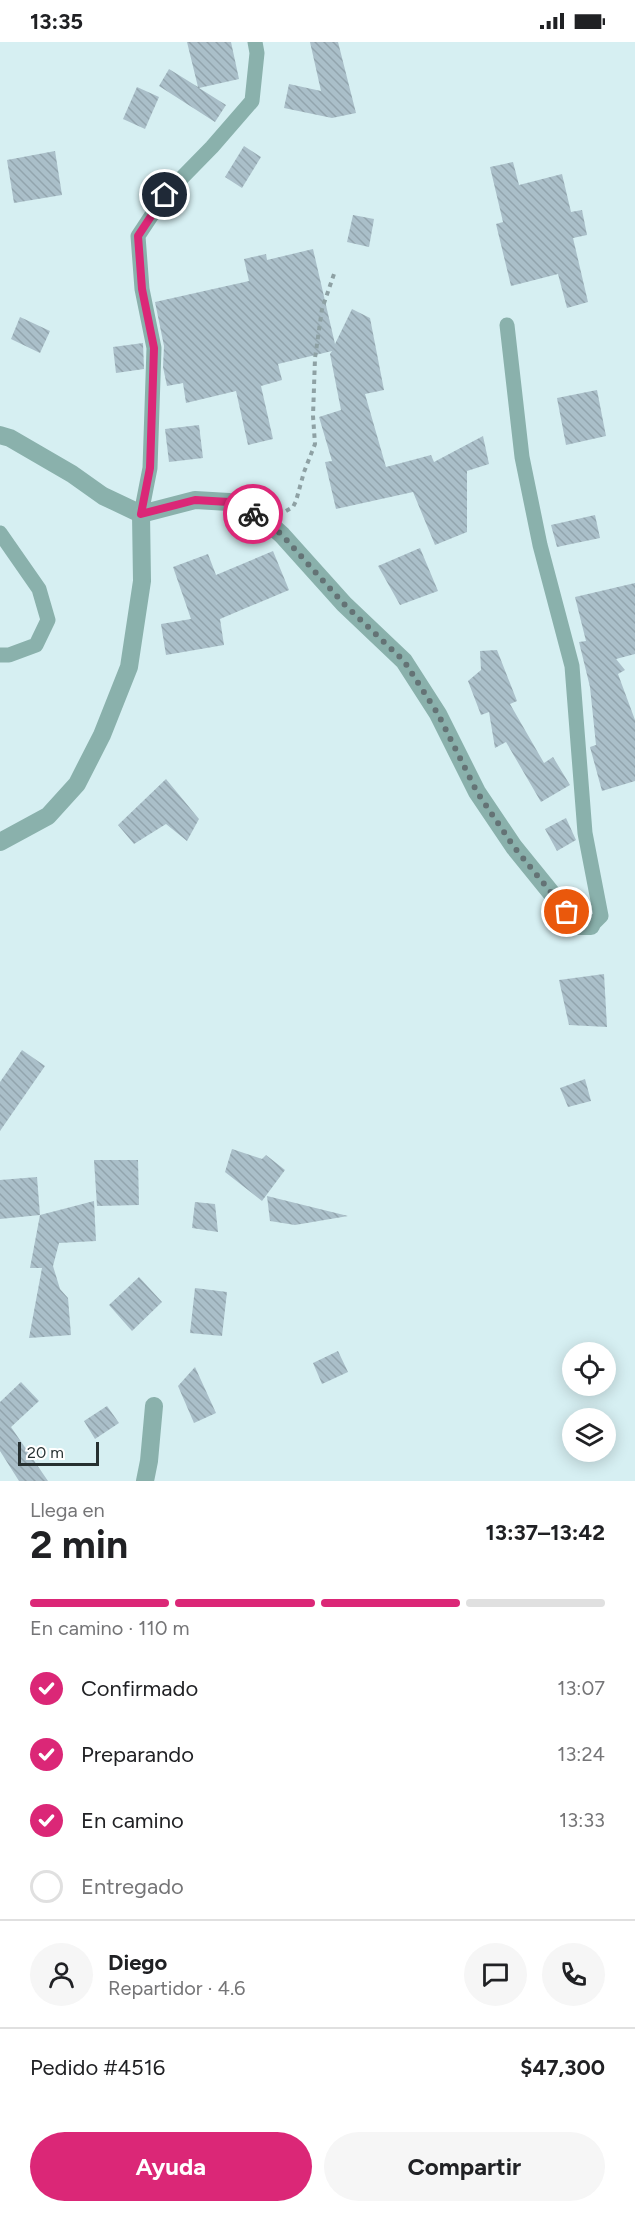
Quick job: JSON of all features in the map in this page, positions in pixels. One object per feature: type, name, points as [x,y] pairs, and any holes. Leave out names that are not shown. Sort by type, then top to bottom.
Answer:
[{"type":"street","points":[[0,435],[10,438],[72,474],[103,496],[141,514],[195,500],[229,502],[262,518],[282,535],[344,604],[404,661],[438,714],[477,792],[514,847],[578,926],[591,926]]},
{"type":"street","points":[[0,842],[48,816],[77,784],[102,735],[129,668],[141,581],[141,514]]},
{"type":"street","points":[[145,1481],[154,1406]]},
{"type":"lane","points":[[141,514],[150,468],[154,348],[142,289],[138,236],[165,195],[212,147],[252,101],[257,53],[255,42]]},
{"type":"lane","points":[[507,325],[522,457],[540,545],[572,666],[585,833],[601,916],[591,926]]},
{"type":"lane","points":[[0,533],[39,589],[48,620],[36,645],[9,655],[0,655]]},
{"type":"path","points":[[262,518],[293,507],[303,472],[315,444],[313,416],[315,358],[322,309],[336,270]]},
{"type":"building","points":[[187,42],[231,42],[239,79],[199,88],[226,105],[215,122],[159,86],[169,69],[198,87]]},
{"type":"building","points":[[310,42],[338,42],[356,113],[332,118],[284,108],[289,84],[321,91]]},
{"type":"building","points":[[137,87],[159,97],[145,129],[123,119]]},
{"type":"building","points":[[244,146],[261,157],[242,188],[225,177]]},
{"type":"building","points":[[55,151],[62,195],[14,203],[7,160]]},
{"type":"building","points":[[513,162],[519,185],[562,174],[571,212],[582,210],[587,235],[573,238],[588,302],[567,308],[558,274],[511,286],[496,224],[503,222],[490,167]]},
{"type":"building","points":[[353,215],[374,219],[369,247],[347,242]]},
{"type":"building","points":[[313,249],[335,344],[352,309],[370,318],[384,390],[365,394],[386,467],[431,455],[434,462],[483,436],[489,464],[467,471],[467,532],[435,545],[413,492],[336,509],[325,462],[332,461],[319,417],[341,410],[330,354],[332,351],[278,364],[282,380],[261,386],[273,439],[248,445],[236,391],[186,403],[183,383],[167,386],[163,367],[164,346],[155,302],[249,281],[244,259],[266,254],[267,260]]},
{"type":"building","points":[[20,317],[50,331],[40,353],[11,339]]},
{"type":"building","points":[[143,343],[144,369],[116,373],[113,347]]},
{"type":"building","points":[[597,390],[606,436],[566,445],[557,398]]},
{"type":"building","points":[[199,425],[203,458],[169,462],[165,429]]},
{"type":"building","points":[[595,515],[600,538],[557,547],[551,525]]},
{"type":"building","points":[[420,548],[438,591],[400,605],[378,566]]},
{"type":"building","points":[[273,551],[289,590],[220,619],[224,645],[166,655],[161,624],[191,619],[173,567],[208,554],[216,575]]},
{"type":"building","points":[[635,583],[635,654],[616,659],[625,670],[618,674],[635,720],[635,781],[602,791],[590,747],[596,745],[590,687],[579,642],[586,641],[575,597]]},
{"type":"building","points":[[497,650],[517,701],[510,704],[544,763],[553,757],[570,785],[541,802],[506,742],[495,748],[489,712],[481,715],[468,681],[481,670],[480,651]]},
{"type":"building","points":[[166,779],[199,819],[187,841],[166,824],[134,844],[118,825]]},
{"type":"building","points":[[566,818],[576,840],[557,851],[545,829]]},
{"type":"building","points":[[604,974],[607,1027],[569,1025],[559,980]]},
{"type":"building","points":[[22,1050],[45,1066],[0,1131],[0,1082]]},
{"type":"building","points":[[585,1079],[591,1101],[568,1107],[560,1088]]},
{"type":"building","points":[[232,1149],[262,1159],[266,1155],[285,1170],[262,1201],[225,1172]]},
{"type":"building","points":[[94,1160],[138,1160],[139,1205],[97,1206]]},
{"type":"building","points":[[37,1177],[40,1215],[0,1219],[0,1180]]},
{"type":"building","points":[[267,1196],[348,1216],[295,1225],[270,1221]]},
{"type":"building","points":[[94,1201],[96,1241],[59,1243],[53,1266],[60,1289],[68,1298],[71,1335],[29,1338],[42,1268],[30,1268],[40,1215]]},
{"type":"building","points":[[195,1202],[215,1204],[218,1232],[192,1228]]},
{"type":"building","points":[[139,1277],[162,1302],[132,1331],[109,1305]]},
{"type":"building","points":[[195,1288],[227,1292],[222,1336],[190,1333]]},
{"type":"building","points":[[338,1351],[348,1372],[322,1384],[313,1363]]},
{"type":"building","points":[[195,1367],[216,1413],[194,1423],[178,1386]]},
{"type":"building","points":[[21,1382],[39,1401],[11,1427],[48,1481],[19,1481],[0,1451],[0,1402]]},
{"type":"building","points":[[107,1406],[119,1423],[95,1439],[84,1421]]},
{"type":"way so far","points":[[253,514],[262,518],[282,535],[344,604],[404,661],[438,714],[477,792],[514,847],[567,912]]},
{"type":"route","points":[[165,195],[138,236],[142,289],[154,348],[150,468],[141,514],[195,500],[229,502],[253,514]]}]
